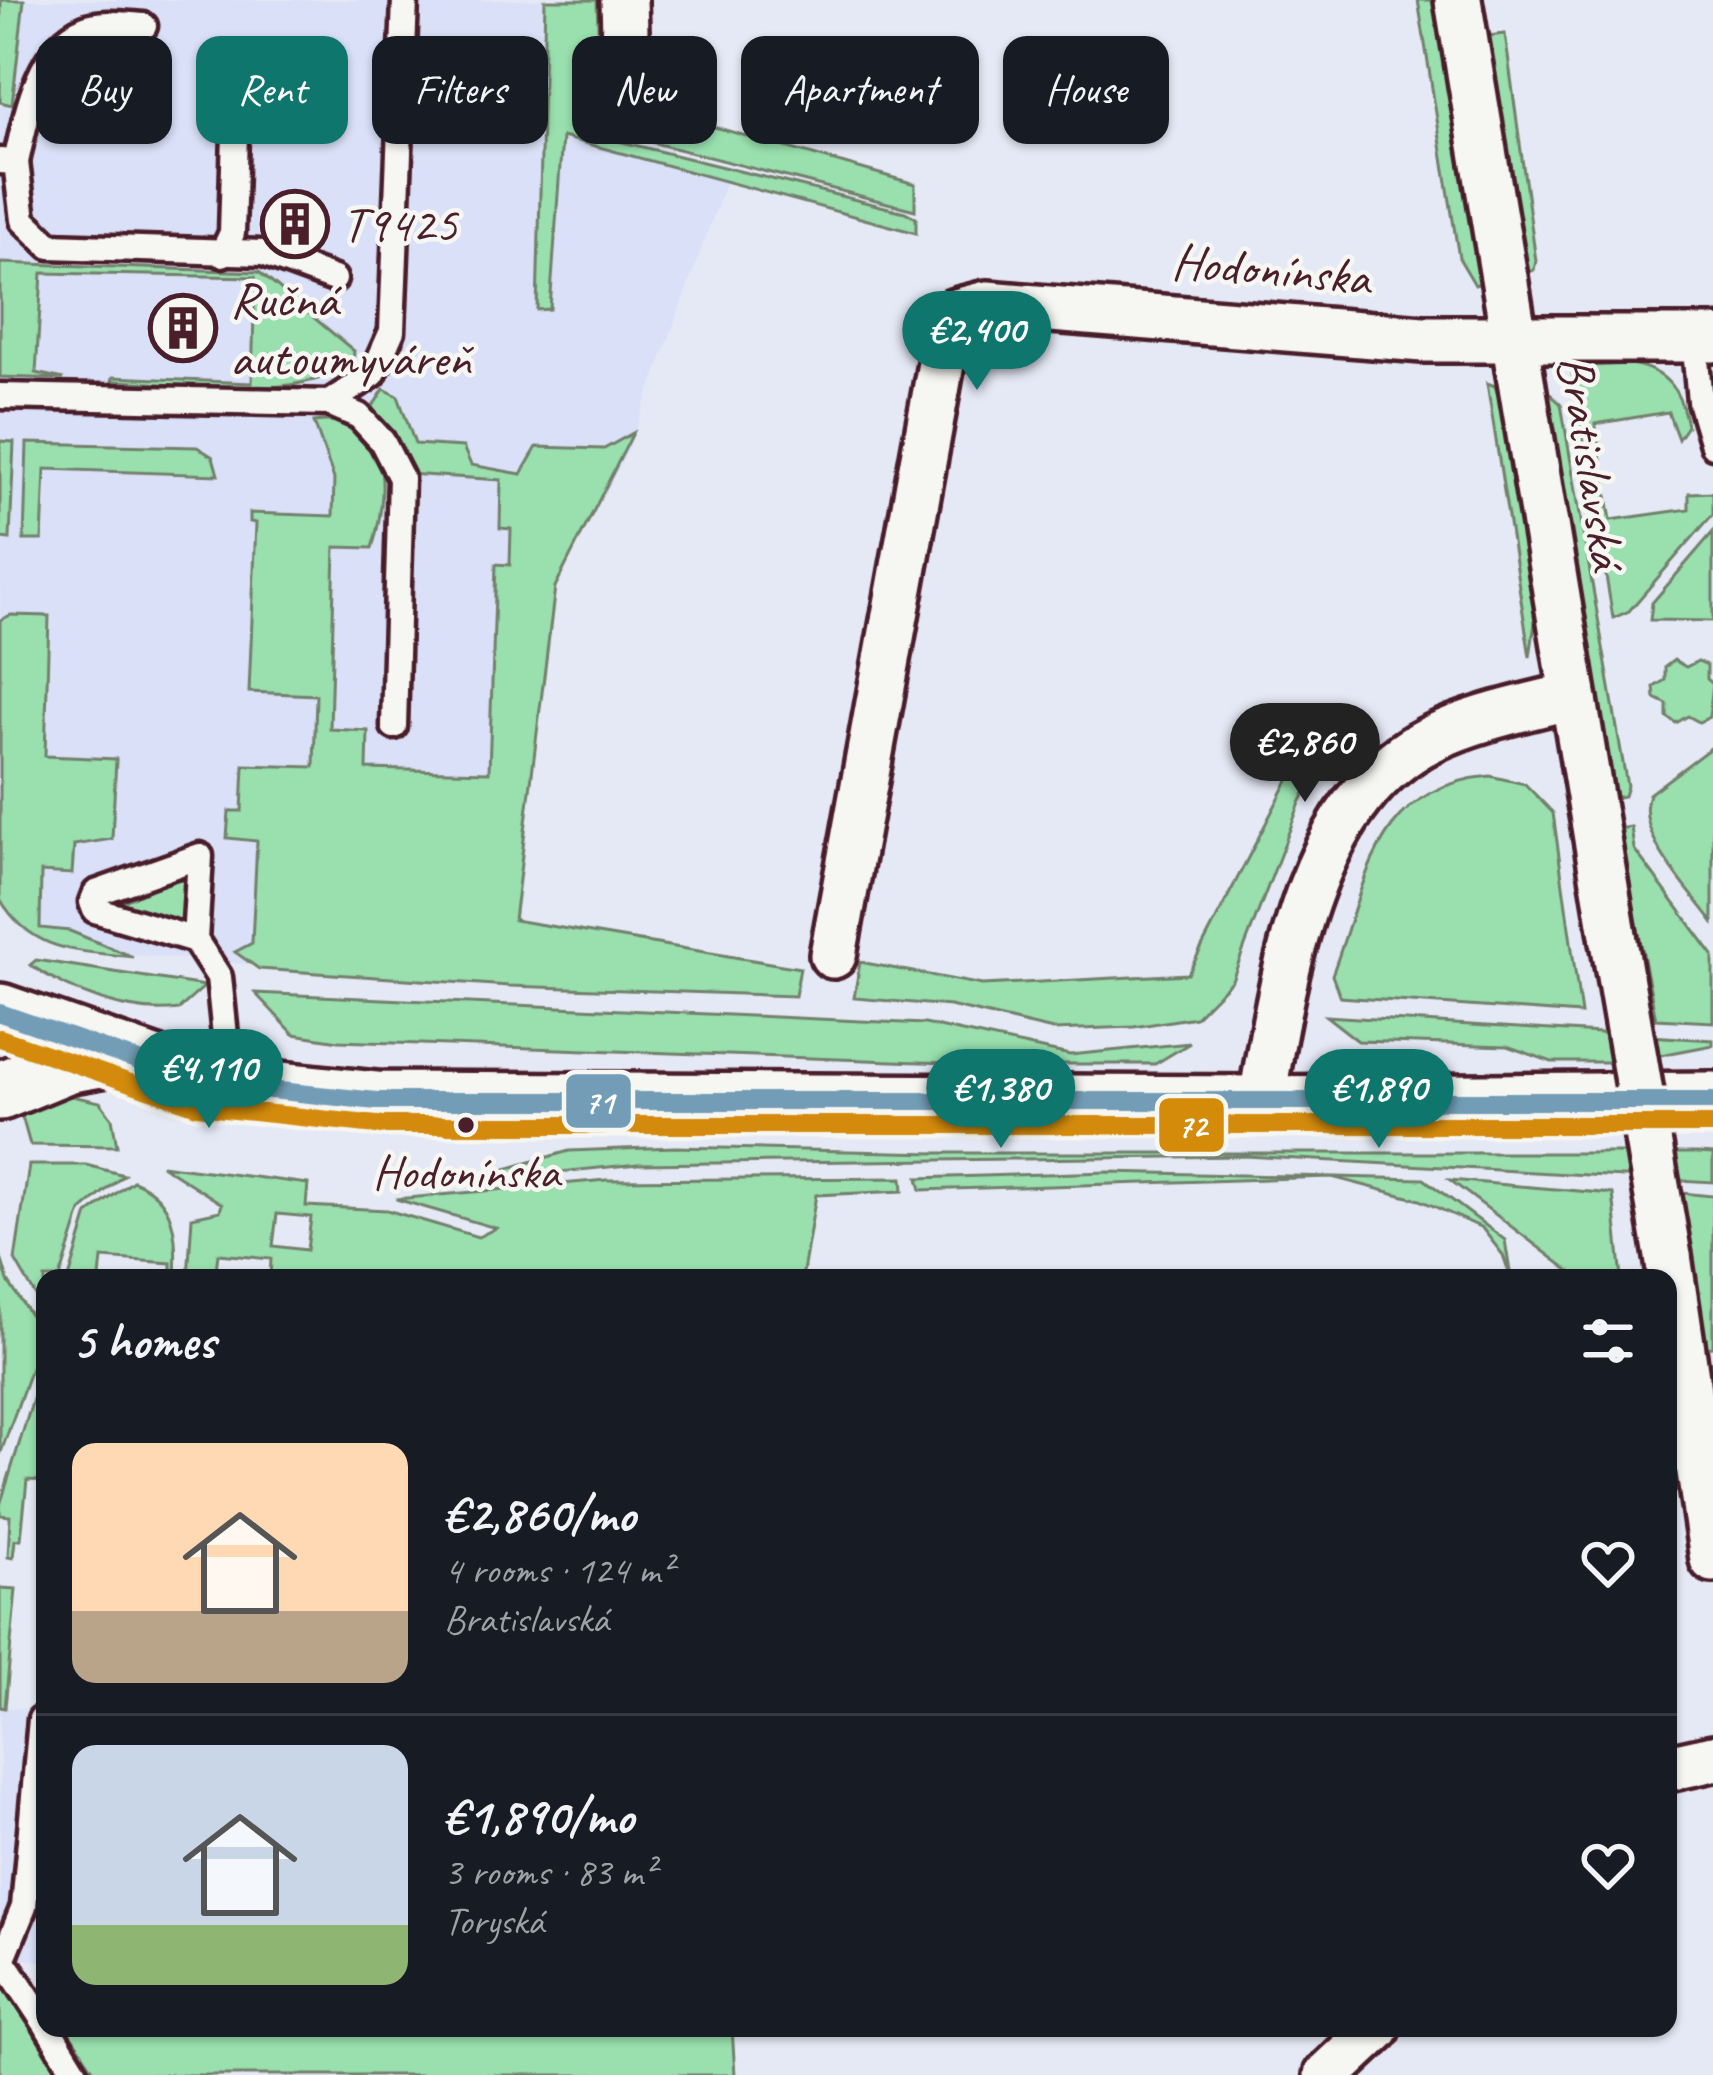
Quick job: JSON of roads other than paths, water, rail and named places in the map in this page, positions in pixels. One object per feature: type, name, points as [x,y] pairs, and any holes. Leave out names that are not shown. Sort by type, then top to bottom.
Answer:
[{"type":"street","points":[[624,0],[625,36]]},
{"type":"street","name":"Bratislavská","points":[[1459,0],[1669,1269]]},
{"type":"street","name":"Hodonínska","points":[[833,955],[947,331],[956,312],[987,304],[1515,342]]},
{"type":"street","points":[[1515,342],[1704,339]]},
{"type":"street","points":[[1261,1106],[1293,946],[1329,851],[1358,797],[1429,740],[1571,696]]},
{"type":"street","points":[[0,1013],[112,1056],[230,1088],[377,1102],[1261,1106],[1713,1101]]},
{"type":"street","points":[[0,1091],[66,1064],[112,1056]]},
{"type":"street","name":"Bratislavská","points":[[1677,1343],[1713,1559]]},
{"type":"street","points":[[1677,1766],[1713,1758]]},
{"type":"street","points":[[1327,2075],[1367,2037]]},
{"type":"lane","points":[[329,403],[373,374],[392,331],[405,0]]},
{"type":"lane","points":[[144,26],[86,27],[61,46],[41,75],[8,162],[23,220],[50,246],[262,254],[334,279]]},
{"type":"lane","points":[[221,254],[232,233],[235,144]]},
{"type":"lane","points":[[1704,339],[1700,401],[1713,445]]},
{"type":"lane","points":[[0,396],[329,403],[359,416],[401,478],[394,726]]},
{"type":"lane","points":[[195,940],[95,910],[92,902],[97,893],[200,856],[195,940],[218,977],[230,1088]]},
{"type":"lane","points":[[36,1774],[24,1907],[2,1956],[36,2010]]},
{"type":"lane","points":[[53,2037],[77,2075]]},
{"type":"place","name":"T9425","points":[[295,224]]},
{"type":"place","name":"Ručná autoumyváreň","points":[[183,328]]},
{"type":"place","name":"Hodonínska","points":[[466,1125]]}]
